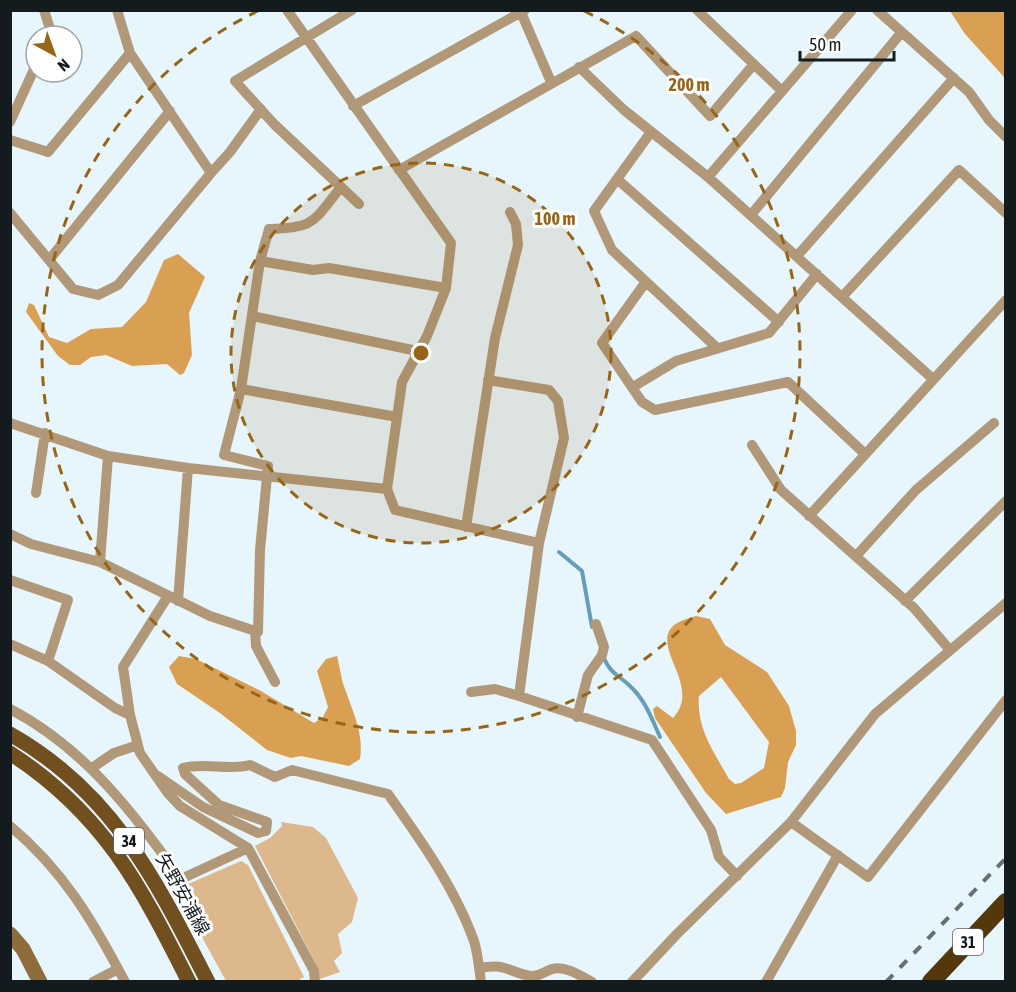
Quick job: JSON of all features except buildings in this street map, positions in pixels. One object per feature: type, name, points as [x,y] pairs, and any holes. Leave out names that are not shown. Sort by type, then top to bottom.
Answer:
[{"type":"highway","name":"31","points":[[931,981],[1005,902]]},
{"type":"main road","name":"矢野安浦線","points":[[10,734],[64,773],[114,822],[159,887],[208,981]]},
{"type":"main road","name":"矢野安浦線","points":[[10,753],[67,796],[113,846],[146,895],[189,981]]},
{"type":"street","points":[[117,10],[130,53],[211,172]]},
{"type":"street","points":[[287,10],[451,243],[446,288],[427,336],[402,382],[387,489],[395,510],[539,543]]},
{"type":"street","points":[[352,10],[235,81],[359,204]]},
{"type":"street","points":[[698,10],[782,91]]},
{"type":"street","points":[[708,177],[852,10]]},
{"type":"street","points":[[877,10],[969,92],[989,120],[1005,137]]},
{"type":"street","points":[[353,106],[522,11],[551,82]]},
{"type":"street","points":[[751,215],[901,33]]},
{"type":"street","points":[[399,170],[636,36],[710,116],[754,64]]},
{"type":"street","points":[[10,140],[48,152],[130,53]]},
{"type":"street","points":[[579,68],[651,132],[708,177],[933,379]]},
{"type":"street","points":[[797,256],[954,78]]},
{"type":"street","points":[[10,122],[27,84]]},
{"type":"street","points":[[10,213],[73,289],[98,295],[118,285],[230,152],[261,109]]},
{"type":"street","points":[[50,260],[170,111]]},
{"type":"street","points":[[651,132],[594,211],[612,250],[716,347]]},
{"type":"street","points":[[843,296],[959,170],[1005,213]]},
{"type":"street","points":[[617,178],[779,322]]},
{"type":"street","points":[[10,534],[31,544],[100,562],[210,616],[258,632],[260,550],[268,466],[224,454],[241,389],[260,261],[268,229],[301,228],[315,219],[341,187]]},
{"type":"street","points":[[466,526],[495,339],[518,245],[516,224],[510,212]]},
{"type":"street","points":[[260,261],[313,270],[329,268],[446,288]]},
{"type":"street","points":[[633,387],[676,361],[716,347],[769,333],[817,274]]},
{"type":"street","points":[[645,283],[602,343],[642,402],[655,410],[788,382],[864,453]]},
{"type":"street","points":[[809,516],[1005,300]]},
{"type":"street","points":[[252,316],[417,351]]},
{"type":"street","points":[[488,380],[549,390],[558,401],[564,438],[539,543],[519,696]]},
{"type":"street","points":[[241,389],[398,417]]},
{"type":"street","points":[[10,423],[108,456],[188,468],[387,489]]},
{"type":"street","points":[[856,556],[916,490],[994,423]]},
{"type":"street","points":[[36,493],[45,433]]},
{"type":"street","points":[[752,445],[781,490],[905,600],[949,649]]},
{"type":"street","points":[[100,562],[108,456]]},
{"type":"street","points":[[188,468],[173,599],[123,667],[130,715],[140,753],[167,792],[180,806],[249,848],[314,971],[315,981]]},
{"type":"street","points":[[905,600],[1005,501]]},
{"type":"street","points":[[10,580],[68,600],[48,661]]},
{"type":"street","points":[[632,981],[791,822],[875,714],[1005,602]]},
{"type":"street","points":[[577,717],[588,675],[602,655],[604,647],[596,624]]},
{"type":"street","points":[[255,631],[256,646],[275,682]]},
{"type":"street","points":[[10,644],[48,661],[115,708],[130,715]]},
{"type":"street","points":[[471,692],[495,689],[577,717],[615,726],[652,740],[711,830],[719,857],[737,876]]},
{"type":"street","points":[[791,822],[868,878],[1005,700]]},
{"type":"street","points":[[10,709],[53,736],[92,768],[139,820],[182,879],[249,848]]},
{"type":"street","points":[[92,768],[114,753],[138,746]]},
{"type":"street","points":[[158,776],[203,807],[258,833],[266,831],[267,822],[219,805],[185,774],[183,768],[192,766],[239,768],[250,765],[275,777],[292,770],[388,794],[423,845],[465,920],[474,943],[481,981]]},
{"type":"street","points":[[10,826],[33,845],[64,879],[125,981]]},
{"type":"street","points":[[766,981],[838,855]]},
{"type":"street","points":[[10,934],[23,950],[40,981]]},
{"type":"street","points":[[479,968],[501,965],[530,976],[561,969],[592,981]]},
{"type":"street","points":[[93,981],[118,969]]},
{"type":"shaded area","points":[[950,11],[1005,11],[1005,78],[965,34]]},
{"type":"shaded area","points":[[178,254],[205,277],[189,313],[192,355],[184,373],[180,375],[167,364],[132,366],[106,355],[91,357],[80,365],[70,365],[58,356],[26,312],[29,303],[34,305],[49,337],[67,343],[91,329],[122,327],[146,302],[164,260]]},
{"type":"shaded area","points":[[696,616],[710,619],[725,645],[767,672],[789,706],[796,731],[796,745],[788,762],[785,788],[781,797],[726,814],[706,793],[655,718],[653,709],[657,706],[673,718],[681,706],[680,680],[671,656],[668,634],[674,625]],"holes":[[[721,677],[769,742],[764,768],[741,783],[735,784],[729,779],[707,739],[700,719],[699,696]]]},
{"type":"shaded area","points":[[179,656],[196,659],[261,691],[314,723],[323,717],[328,707],[317,671],[326,659],[337,656],[359,732],[360,759],[349,766],[301,756],[291,758],[267,750],[220,713],[177,684],[169,667]]},
{"type":"shaded area","points":[[281,822],[313,827],[326,838],[358,898],[352,922],[338,934],[342,953],[334,961],[340,972],[320,979],[316,964],[255,846],[270,838],[282,826]]},
{"type":"shaded area","points":[[241,861],[248,865],[304,977],[295,982],[226,981],[179,888]]},
{"type":"waterway","points":[[559,552],[582,571],[592,627]]},
{"type":"waterway","points":[[603,656],[612,671],[640,698],[660,737]]},
{"type":"railway","points":[[886,982],[1006,858]]}]
